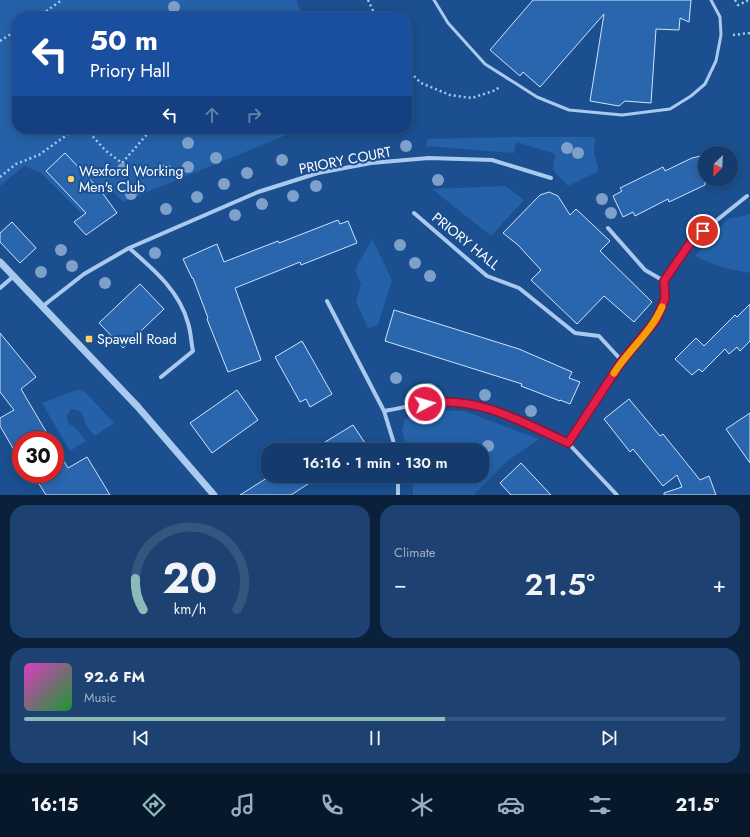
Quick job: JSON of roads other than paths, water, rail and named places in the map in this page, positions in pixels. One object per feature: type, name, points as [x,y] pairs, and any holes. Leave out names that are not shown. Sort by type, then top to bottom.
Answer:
[{"type":"street","name":"PRIORY COURT","points":[[43,306],[84,274],[129,248],[258,192],[318,173],[372,163],[429,158],[492,160],[551,178]]},
{"type":"street","points":[[568,443],[622,361],[656,320],[665,299],[664,281],[692,240],[747,196]]},
{"type":"street","name":"PRIORY HALL","points":[[414,213],[487,276],[519,288],[575,333],[599,336],[622,361]]},
{"type":"street","points":[[608,228],[645,270],[664,281]]},
{"type":"street","points":[[129,248],[163,278],[178,299],[188,323],[193,351],[161,377]]},
{"type":"street","points":[[0,262],[138,407],[214,495]]},
{"type":"street","points":[[0,288],[14,276]]},
{"type":"street","points":[[327,301],[384,411],[394,443]]},
{"type":"street","points":[[384,411],[439,401],[467,403],[497,411],[568,443],[617,495]]},
{"type":"street","points":[[398,483],[398,495]]},
{"type":"lane","points":[[434,0],[448,23],[485,64],[537,97],[569,110],[622,116],[670,109],[691,96],[705,84],[716,61],[721,35],[720,17],[711,0]]},
{"type":"place","name":"Wexford Working Men's Club","points":[[71,179]]},
{"type":"place","name":"Spawell Road","points":[[89,339]]}]
